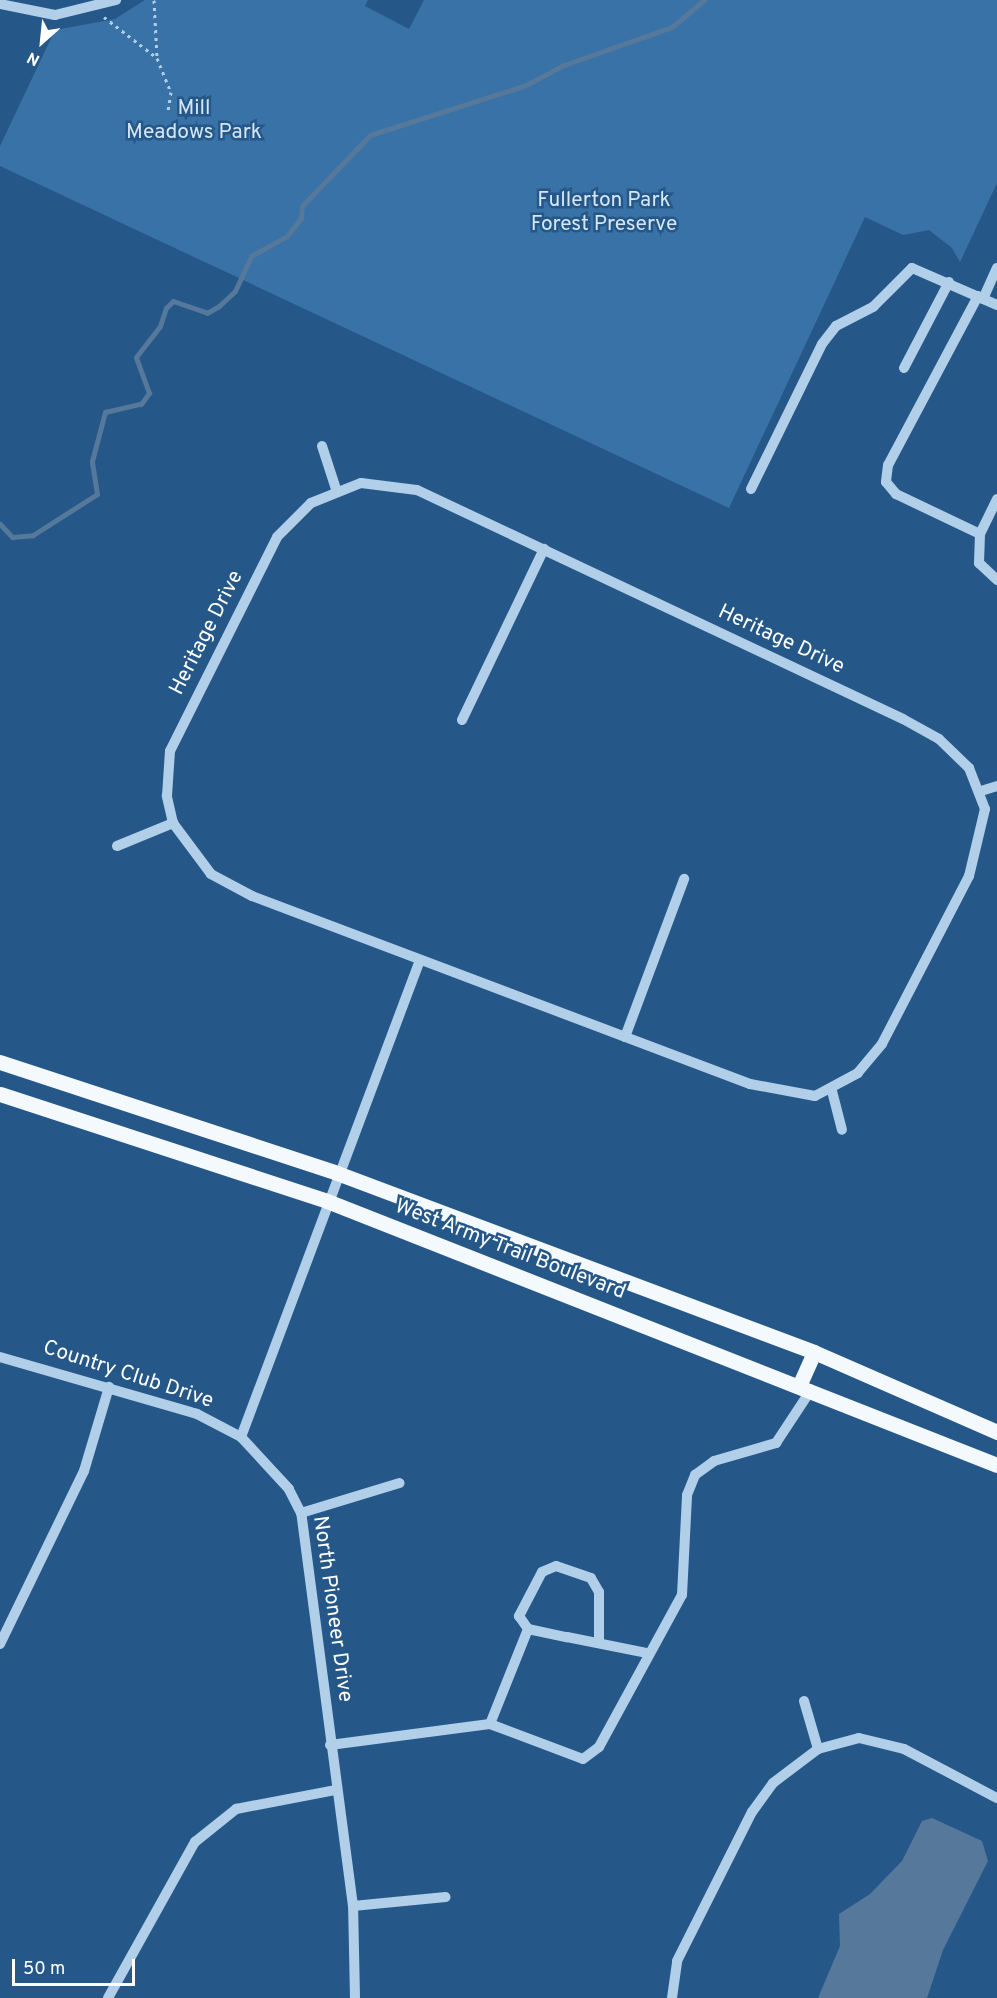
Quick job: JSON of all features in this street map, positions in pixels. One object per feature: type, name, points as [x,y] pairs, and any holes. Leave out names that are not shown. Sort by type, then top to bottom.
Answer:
[{"type":"main road","name":"West Army Trail Boulevard","points":[[0,1062],[337,1173],[814,1352],[997,1432]]},
{"type":"main road","name":"West Army Trail Boulevard","points":[[0,1094],[327,1201],[997,1465]]},
{"type":"main road","points":[[805,1388],[814,1352]]},
{"type":"street","points":[[0,17],[2,5],[55,15],[93,8],[115,1]]},
{"type":"street","points":[[751,489],[822,344],[837,326],[873,307],[912,268],[949,282],[997,305]]},
{"type":"street","points":[[980,534],[896,494],[886,482],[888,465],[997,268]]},
{"type":"street","points":[[904,368],[949,282]]},
{"type":"street","points":[[322,446],[336,489]]},
{"type":"street","name":"Heritage Drive","points":[[361,483],[417,490],[903,719],[939,739],[969,768],[981,790],[985,809],[969,876],[882,1044],[858,1073],[832,1091],[815,1096],[750,1083],[420,960],[231,886],[194,858],[173,823],[167,772],[174,739],[277,537],[292,518],[336,489],[361,483]]},
{"type":"street","points":[[997,499],[980,534],[979,563],[997,580]]},
{"type":"street","points":[[462,720],[544,549]]},
{"type":"street","points":[[981,790],[997,786]]},
{"type":"street","points":[[117,846],[173,823]]},
{"type":"street","points":[[625,1037],[684,879]]},
{"type":"street","points":[[241,1437],[337,1173],[420,960]]},
{"type":"street","points":[[832,1091],[842,1130]]},
{"type":"street","name":"Country Club Drive","points":[[0,1357],[197,1414],[241,1437]]},
{"type":"street","points":[[0,1644],[84,1470],[109,1387]]},
{"type":"street","points":[[330,1745],[490,1724],[583,1759],[599,1747],[647,1653],[682,1595],[687,1495],[695,1475],[714,1461],[776,1443],[805,1388]]},
{"type":"street","name":"North Pioneer Drive","points":[[241,1437],[289,1489],[301,1513],[353,1906],[355,1998]]},
{"type":"street","points":[[301,1513],[400,1483]]},
{"type":"street","points":[[603,1644],[599,1592],[591,1578],[556,1566],[542,1572],[532,1585],[519,1616],[528,1629],[647,1653]]},
{"type":"street","points":[[490,1724],[528,1629]]},
{"type":"street","points":[[804,1701],[818,1749]]},
{"type":"street","points":[[672,1998],[677,1961],[752,1812],[773,1783],[818,1749],[859,1738],[904,1749],[997,1798]]},
{"type":"street","points":[[108,1998],[195,1842],[236,1809],[336,1790]]},
{"type":"street","points":[[353,1906],[446,1897]]},
{"type":"path","points":[[154,0],[157,58],[171,92],[168,112]]},
{"type":"path","points":[[93,8],[157,58]]},
{"type":"green space","name":"Fullerton Park Forest Preserve","points":[[145,0],[368,0],[365,6],[409,29],[424,0],[997,0],[997,183],[960,262],[952,248],[929,230],[903,235],[865,217],[729,508],[0,166],[0,146],[55,30],[115,19]]},
{"type":"shaded area","points":[[932,1818],[982,1841],[988,1861],[943,1950],[927,1998],[818,1998],[840,1946],[839,1914],[870,1894],[902,1861],[922,1821]]},
{"type":"waterway","points":[[0,524],[12,537],[33,535],[97,494],[92,461],[105,412],[141,404],[149,393],[136,357],[160,326],[166,308],[173,301],[207,313],[219,306],[235,291],[251,256],[287,236],[301,218],[302,206],[370,135],[524,86],[564,65],[672,27],[704,0]]},
{"type":"park label","name":"Mill Meadows Park","points":[[194,121]]}]
